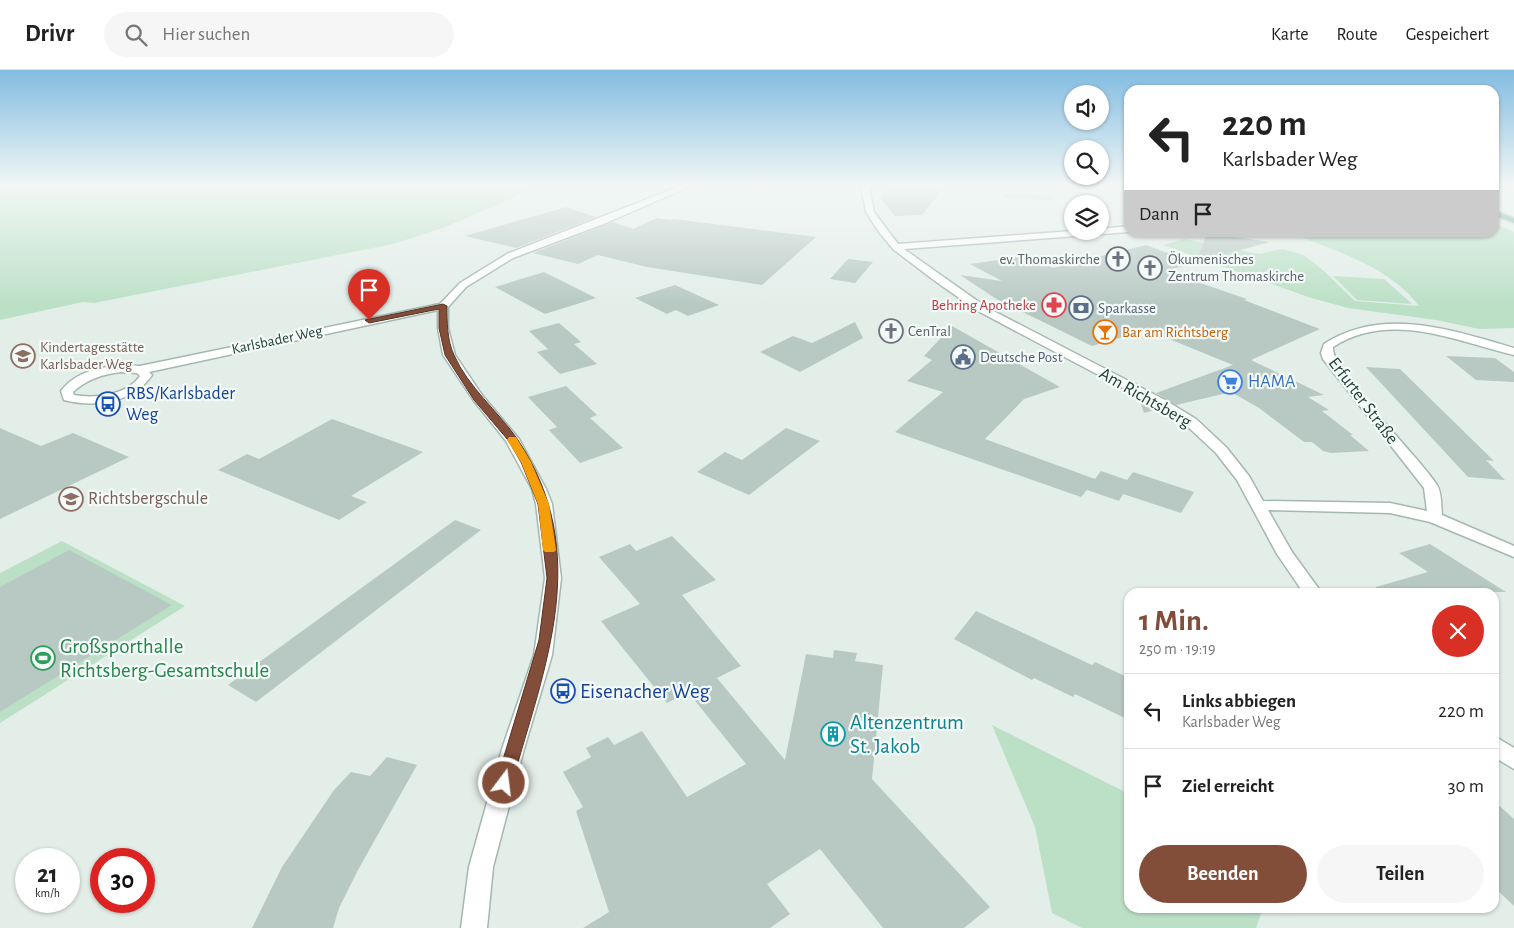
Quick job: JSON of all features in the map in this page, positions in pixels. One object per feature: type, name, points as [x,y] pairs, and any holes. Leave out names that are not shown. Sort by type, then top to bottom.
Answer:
[{"type":"street","points":[[474,928],[481,867],[513,749],[543,655],[553,578],[544,504],[539,490],[526,462],[512,439],[478,398],[450,355],[443,328],[443,306],[462,285],[510,256],[593,225]]},
{"type":"street","name":"Am Richtsberg","points":[[880,225],[896,247],[982,309],[1161,403],[1191,422],[1221,450],[1244,479],[1260,505],[1285,554],[1309,588]]},
{"type":"street","points":[[896,247],[1124,229]]},
{"type":"street","name":"Karlsbader Weg","points":[[140,370],[146,375],[143,382],[122,394],[93,400],[76,400],[68,397],[67,391],[74,384],[90,376],[118,369],[140,370],[443,306]]},
{"type":"street","name":"Erfurter Straße","points":[[1435,518],[1431,487],[1343,379],[1329,359],[1328,346],[1347,333],[1364,328],[1389,327],[1453,336],[1514,352]]},
{"type":"street","points":[[1260,505],[1390,508],[1435,518],[1514,552]]},
{"type":"street","points":[[1499,749],[1514,760]]},
{"type":"green space","points":[[0,225],[450,225],[393,244],[94,303],[83,302],[0,320]]},
{"type":"green space","points":[[1499,225],[1514,232],[1514,328],[1479,329],[1436,320],[1348,308],[1308,297],[1163,245],[1184,239],[1259,254],[1282,249],[1304,255],[1355,301],[1419,306],[1393,280],[1343,253],[1301,237],[1499,237]]},
{"type":"green space","points":[[1333,276],[1384,279],[1412,304],[1357,300]]},
{"type":"green space","name":"Großsporthalle Richtsberg-Gesamtschule","points":[[62,541],[185,606],[0,723],[0,573]]},
{"type":"green space","points":[[992,725],[1124,791],[1124,913],[1261,913],[1256,928],[1082,928],[1052,913],[1035,827]]},
{"type":"building","points":[[503,225],[575,225],[516,248],[465,236]]},
{"type":"building","points":[[605,225],[622,225],[633,229],[642,225],[722,225],[816,237],[762,285],[647,267],[598,255],[578,264],[533,253]]},
{"type":"building","points":[[1205,237],[1235,237],[1270,242],[1196,262]]},
{"type":"building","points":[[1146,245],[1195,263],[1165,271],[1247,299],[1244,300],[1320,329],[1251,360],[1324,395],[1308,397],[1329,410],[1322,411],[1353,435],[1350,435],[1369,451],[1331,453],[1323,451],[1312,442],[1304,442],[1259,408],[1231,392],[1176,405],[1156,393],[1233,365],[1147,330],[1092,346],[998,300],[960,275],[1002,281],[970,264],[1027,256],[1053,268]]},
{"type":"building","points":[[848,259],[873,262],[855,283],[830,279]]},
{"type":"building","points":[[544,272],[596,298],[545,314],[495,287]]},
{"type":"building","points":[[675,285],[719,305],[688,316],[676,310],[667,314],[635,298]]},
{"type":"building","points":[[855,322],[863,338],[800,372],[760,352],[793,336],[812,343]]},
{"type":"building","points":[[559,323],[581,342],[574,344],[597,364],[560,374],[537,352],[548,349],[529,331]]},
{"type":"building","points":[[952,326],[1060,387],[1024,399],[985,439],[1095,479],[1101,471],[1127,480],[1133,472],[1194,492],[1181,513],[1123,494],[1119,501],[1087,490],[1091,485],[1081,497],[895,432],[943,392],[907,381],[932,360],[924,356]]},
{"type":"building","points":[[1446,356],[1495,358],[1514,372],[1514,382],[1476,380]]},
{"type":"building","points":[[1366,367],[1400,369],[1494,461],[1486,460],[1505,480],[1468,477]]},
{"type":"building","points":[[566,386],[597,415],[590,418],[623,448],[580,463],[549,430],[557,427],[528,397]]},
{"type":"building","points":[[1139,399],[1156,408],[1158,409],[1144,413]]},
{"type":"building","points":[[332,419],[423,452],[351,496],[367,502],[339,520],[218,470],[247,454],[259,459]]},
{"type":"building","points":[[0,428],[41,446],[73,433],[129,457],[0,519]]},
{"type":"building","points":[[786,428],[820,441],[749,495],[697,472],[725,452],[742,460]]},
{"type":"building","points":[[455,520],[481,530],[256,702],[228,685]]},
{"type":"building","name":"Altenzentrum St. Jakob","points":[[672,536],[716,580],[682,595],[741,666],[717,678],[785,760],[806,654],[833,658],[834,650],[857,653],[855,661],[883,665],[872,779],[990,907],[964,928],[883,928],[820,849],[767,884],[790,914],[770,928],[583,928],[609,912],[576,811],[583,807],[563,772],[591,757],[586,748],[608,737],[614,745],[642,731],[687,797],[746,764],[688,692],[667,703],[601,621],[640,604],[599,557],[630,544],[636,551]]},
{"type":"building","points":[[1430,544],[1506,592],[1499,592],[1499,588],[1376,588],[1428,572],[1399,553]]},
{"type":"building","name":"Großsporthalle Richtsberg-Gesamtschule","points":[[69,550],[172,605],[0,712],[0,587]]},
{"type":"building","points":[[976,611],[1092,665],[1095,662],[1124,676],[1124,718],[1075,694],[1073,697],[1034,678],[1032,680],[954,639]]},
{"type":"building","points":[[387,757],[417,765],[358,870],[339,908],[333,928],[252,928],[282,867],[334,790],[351,772],[370,776]]},
{"type":"building","points":[[1499,806],[1514,819],[1514,906],[1499,892]]},
{"type":"slow traffic","points":[[513,440],[526,462],[544,504],[550,550]]},
{"type":"place","name":"ev. Thomaskirche","points":[[1118,259]]},
{"type":"place","name":"Ökumenisches Zentrum Thomaskirche","points":[[1150,268]]},
{"type":"place","name":"Behring Apotheke","points":[[1054,305]]},
{"type":"place","name":"Sparkasse","points":[[1081,308]]},
{"type":"place","name":"CenTral","points":[[891,331]]},
{"type":"place","name":"Bar am Richtsberg","points":[[1105,332]]},
{"type":"place","name":"Kindertagesstätte Karlsbader Weg","points":[[23,356]]},
{"type":"place","name":"Deutsche Post","points":[[963,357]]},
{"type":"place","name":"HAMA","points":[[1230,382]]},
{"type":"place","name":"RBS/Karlsbader Weg","points":[[108,404]]},
{"type":"place","name":"Richtsbergschule","points":[[71,499]]},
{"type":"place","name":"Großsporthalle Richtsberg-Gesamtschule","points":[[43,658]]},
{"type":"place","name":"Eisenacher Weg","points":[[563,691]]},
{"type":"place","name":"Altenzentrum St. Jakob","points":[[833,734]]},
{"type":"route","points":[[369,320],[443,306],[443,328],[450,355],[478,398],[512,439],[526,462],[544,504],[553,578],[546,640],[504,783]]}]
